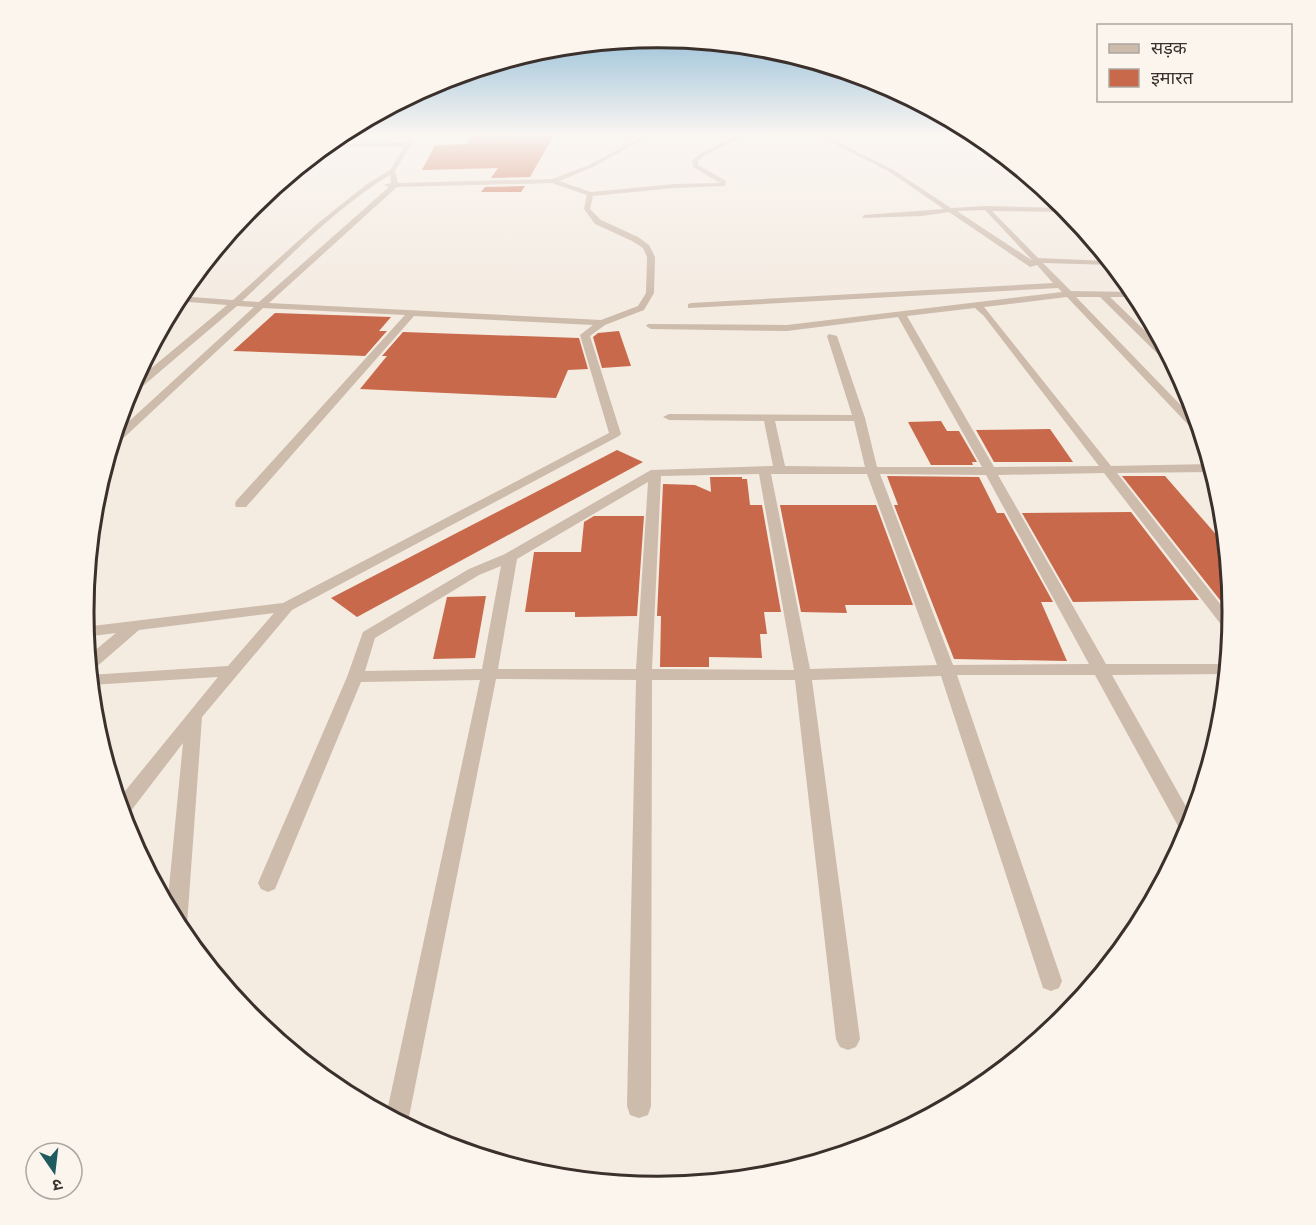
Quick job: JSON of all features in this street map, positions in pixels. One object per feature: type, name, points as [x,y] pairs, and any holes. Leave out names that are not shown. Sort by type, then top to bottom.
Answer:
[{"type":"street","points":[[144,380],[360,192]]},
{"type":"street","points":[[122,434],[339,231],[387,192]]},
{"type":"street","points":[[585,192],[590,194],[609,192]]},
{"type":"street","points":[[921,192],[953,210],[1062,285]]},
{"type":"street","points":[[95,631],[287,607],[615,434],[584,338],[585,334],[602,323],[641,308],[650,293],[651,256],[646,247],[635,239],[598,222],[587,209],[590,194]]},
{"type":"street","points":[[864,217],[953,210],[964,207],[1052,209]]},
{"type":"street","points":[[986,208],[1188,419]]},
{"type":"street","points":[[320,226],[329,226]]},
{"type":"street","points":[[309,236],[319,236]]},
{"type":"street","points":[[1038,260],[1101,263]]},
{"type":"street","points":[[691,306],[1062,285]]},
{"type":"street","points":[[651,326],[787,328],[1071,294],[1124,295]]},
{"type":"street","points":[[1103,295],[1156,347]]},
{"type":"street","points":[[188,300],[602,323]]},
{"type":"street","points":[[977,305],[987,314],[1106,470],[1222,615]]},
{"type":"street","points":[[240,504],[412,313]]},
{"type":"street","points":[[900,314],[907,322],[992,471],[1184,819]]},
{"type":"street","points":[[832,336],[859,418],[872,470],[947,670],[1050,981]]},
{"type":"street","points":[[669,417],[859,418]]},
{"type":"street","points":[[769,418],[772,470],[803,675],[848,1039]]},
{"type":"street","points":[[268,883],[355,677],[368,635],[474,572],[510,557],[655,473],[772,470],[992,471],[1204,468]]},
{"type":"street","points":[[639,1106],[644,675],[655,473]]},
{"type":"street","points":[[399,1114],[489,674],[510,557]]},
{"type":"street","points":[[126,803],[195,716],[287,607]]},
{"type":"street","points":[[96,658],[134,626]]},
{"type":"street","points":[[355,677],[489,674],[803,675],[947,670],[1219,669]]},
{"type":"street","points":[[97,680],[232,671]]},
{"type":"street","points":[[178,908],[195,716]]},
{"type":"building","points":[[275,313],[391,317],[379,331],[387,331],[365,356],[233,351]]},
{"type":"building","points":[[619,331],[631,366],[602,368],[593,337],[598,333]]},
{"type":"building","points":[[403,332],[579,338],[588,369],[568,370],[556,398],[360,389],[387,356],[382,356]]},
{"type":"building","points":[[941,421],[947,431],[959,431],[977,462],[972,462],[973,465],[931,465],[908,422]]},
{"type":"building","points":[[1050,429],[1073,462],[994,462],[976,430]]},
{"type":"building","points":[[617,450],[643,462],[357,617],[331,598]]},
{"type":"building","points":[[887,476],[979,477],[997,513],[1004,513],[1053,602],[1041,602],[1067,661],[954,659],[894,505],[898,505]]},
{"type":"building","points":[[1122,476],[1165,476],[1218,536],[1221,576],[1220,600]]},
{"type":"building","points":[[710,477],[747,479],[750,505],[762,505],[781,612],[764,612],[767,634],[760,634],[762,658],[709,657],[709,667],[660,667],[661,616],[657,616],[663,484],[695,485],[711,492]]},
{"type":"building","points":[[780,505],[876,505],[913,605],[845,605],[847,613],[801,612]]},
{"type":"building","points":[[1131,512],[1199,600],[1073,602],[1022,513]]},
{"type":"building","points":[[594,516],[644,516],[637,616],[575,617],[575,612],[525,612],[534,552],[581,552],[584,522]]},
{"type":"building","points":[[486,596],[475,658],[433,659],[447,597]]}]
